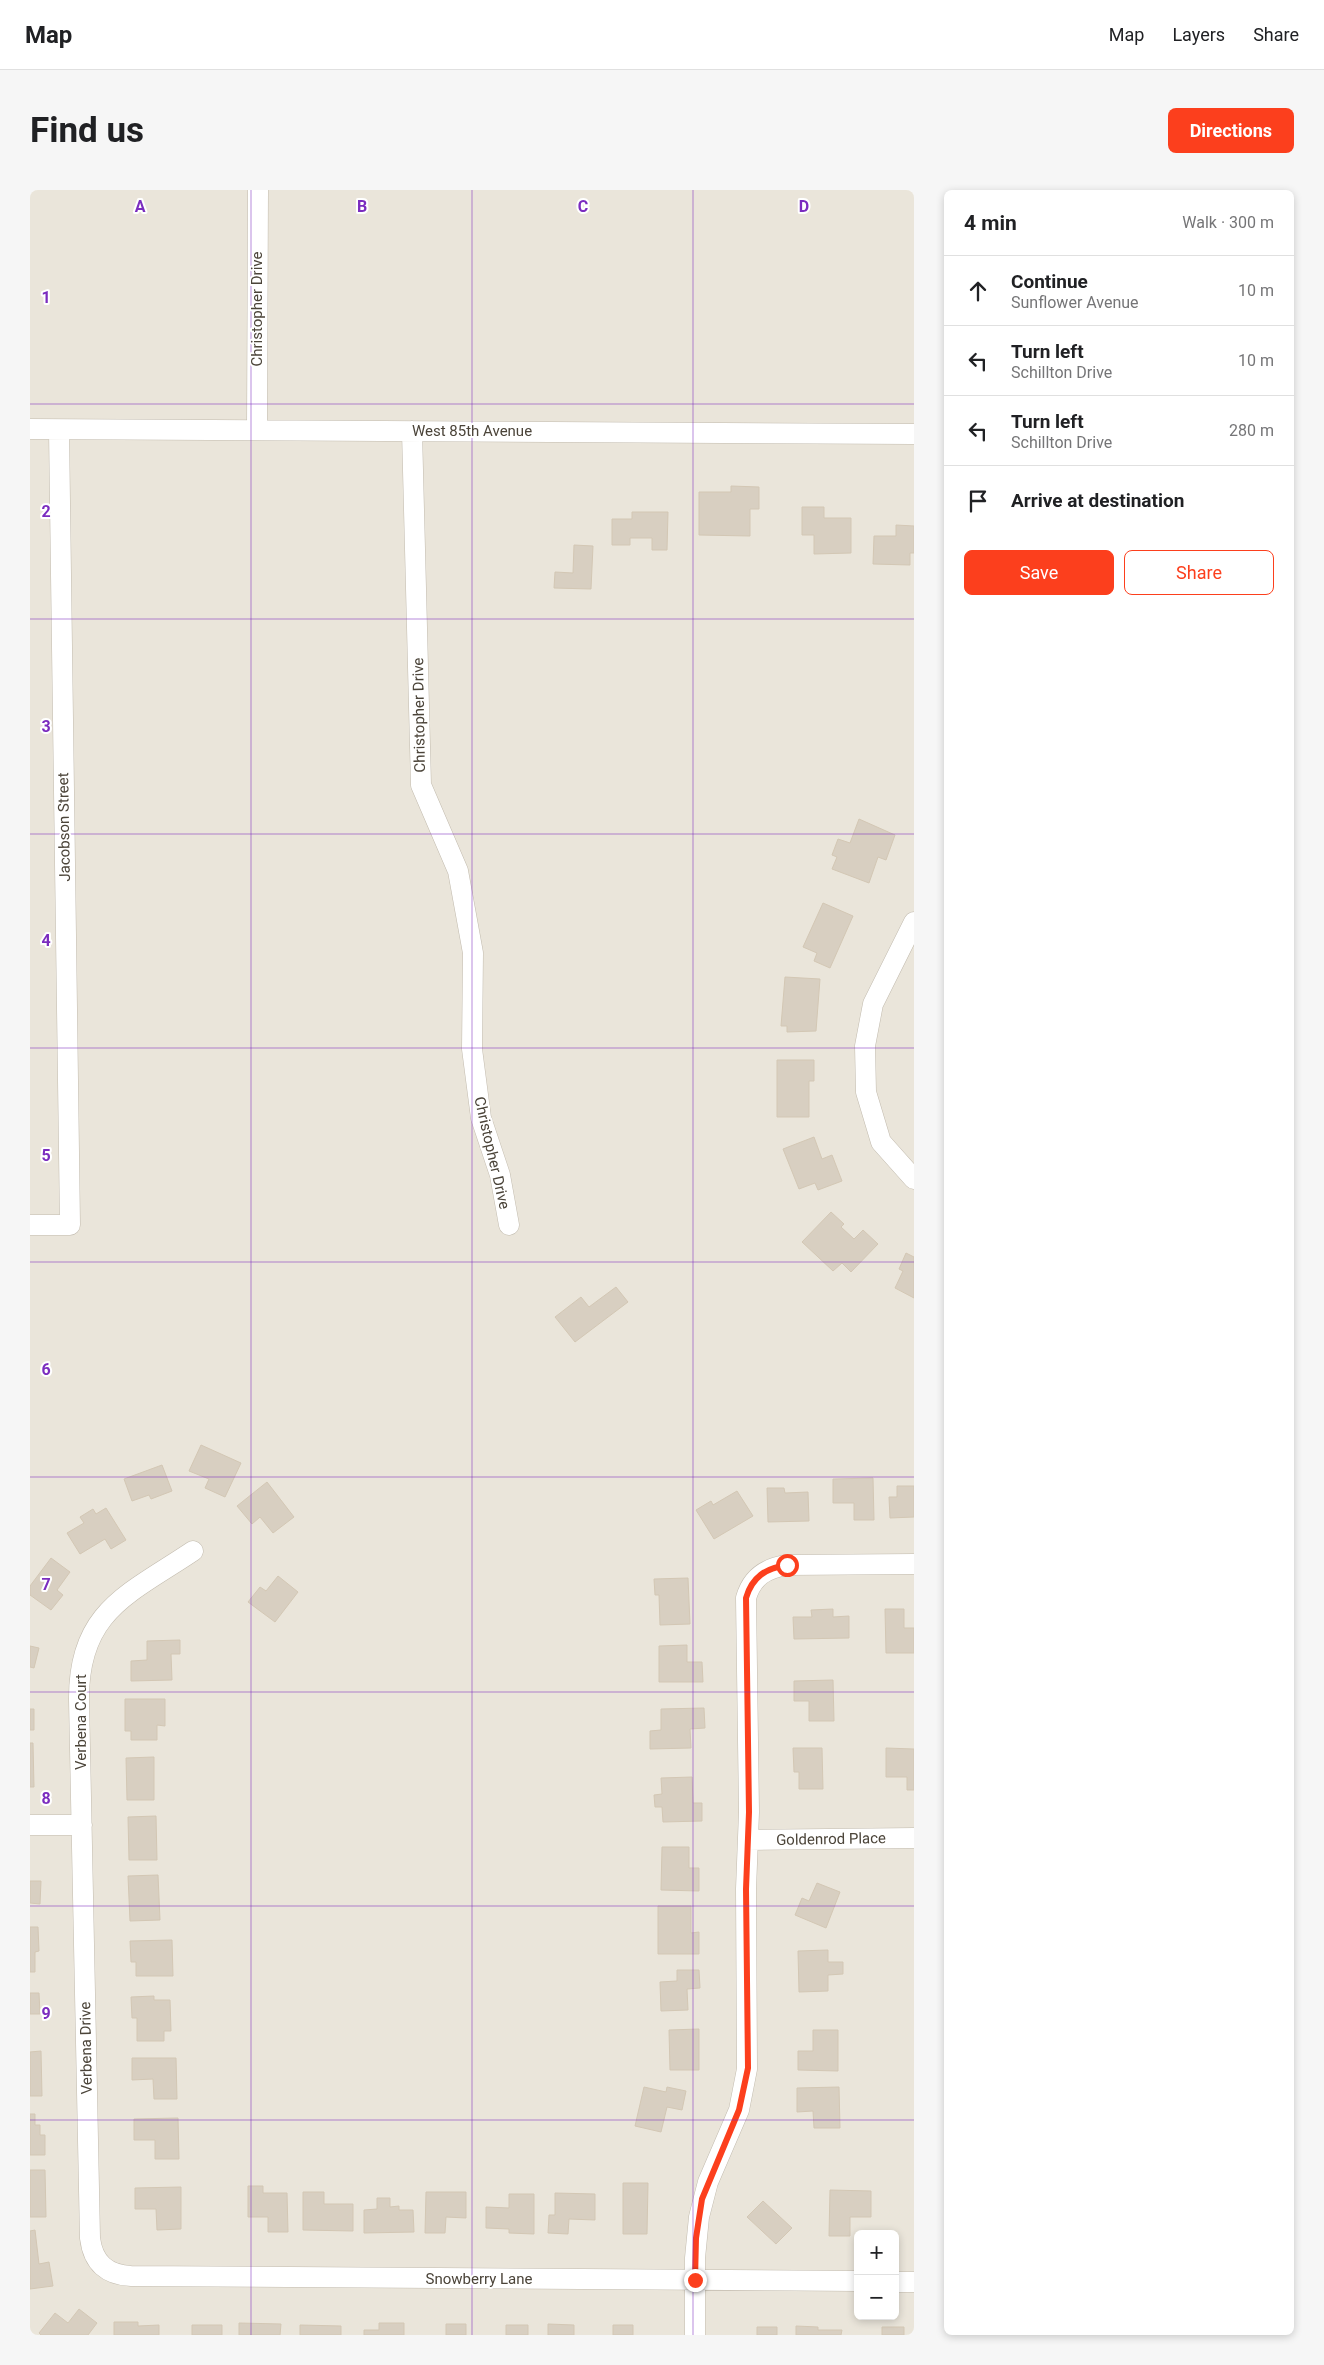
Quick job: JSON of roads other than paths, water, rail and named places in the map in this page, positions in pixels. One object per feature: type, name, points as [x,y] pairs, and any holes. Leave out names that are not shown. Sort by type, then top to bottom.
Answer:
[{"type":"street","name":"Christopher Drive","points":[[256,429],[258,190]]},
{"type":"street","name":"West 85th Avenue","points":[[30,429],[914,434]]},
{"type":"street","name":"Jacobson Street","points":[[30,1224],[70,1225],[59,430]]},
{"type":"street","name":"Christopher Drive","points":[[412,431],[421,785],[458,871],[473,953],[472,1049],[481,1118],[500,1175],[509,1225]]},
{"type":"street","points":[[911,1176],[881,1142],[866,1092],[865,1046],[873,1004],[914,922]]},
{"type":"street","name":"Verbena Court","points":[[82,1825],[79,1685],[84,1655],[90,1640],[96,1626],[123,1596],[193,1551]]},
{"type":"street","points":[[695,2335],[696,2238],[702,2199],[739,2110],[748,2068],[746,1598],[750,1585],[759,1575],[771,1568],[787,1565],[914,1564]]},
{"type":"street","points":[[30,1826],[82,1825]]},
{"type":"street","name":"Verbena Drive","points":[[82,1825],[90,2238],[91,2248],[102,2267]]},
{"type":"street","name":"Goldenrod Place","points":[[748,1840],[914,1838]]},
{"type":"street","name":"Snowberry Lane","points":[[102,2267],[120,2276],[854,2282]]},
{"type":"street","points":[[899,2282],[914,2282]]}]
